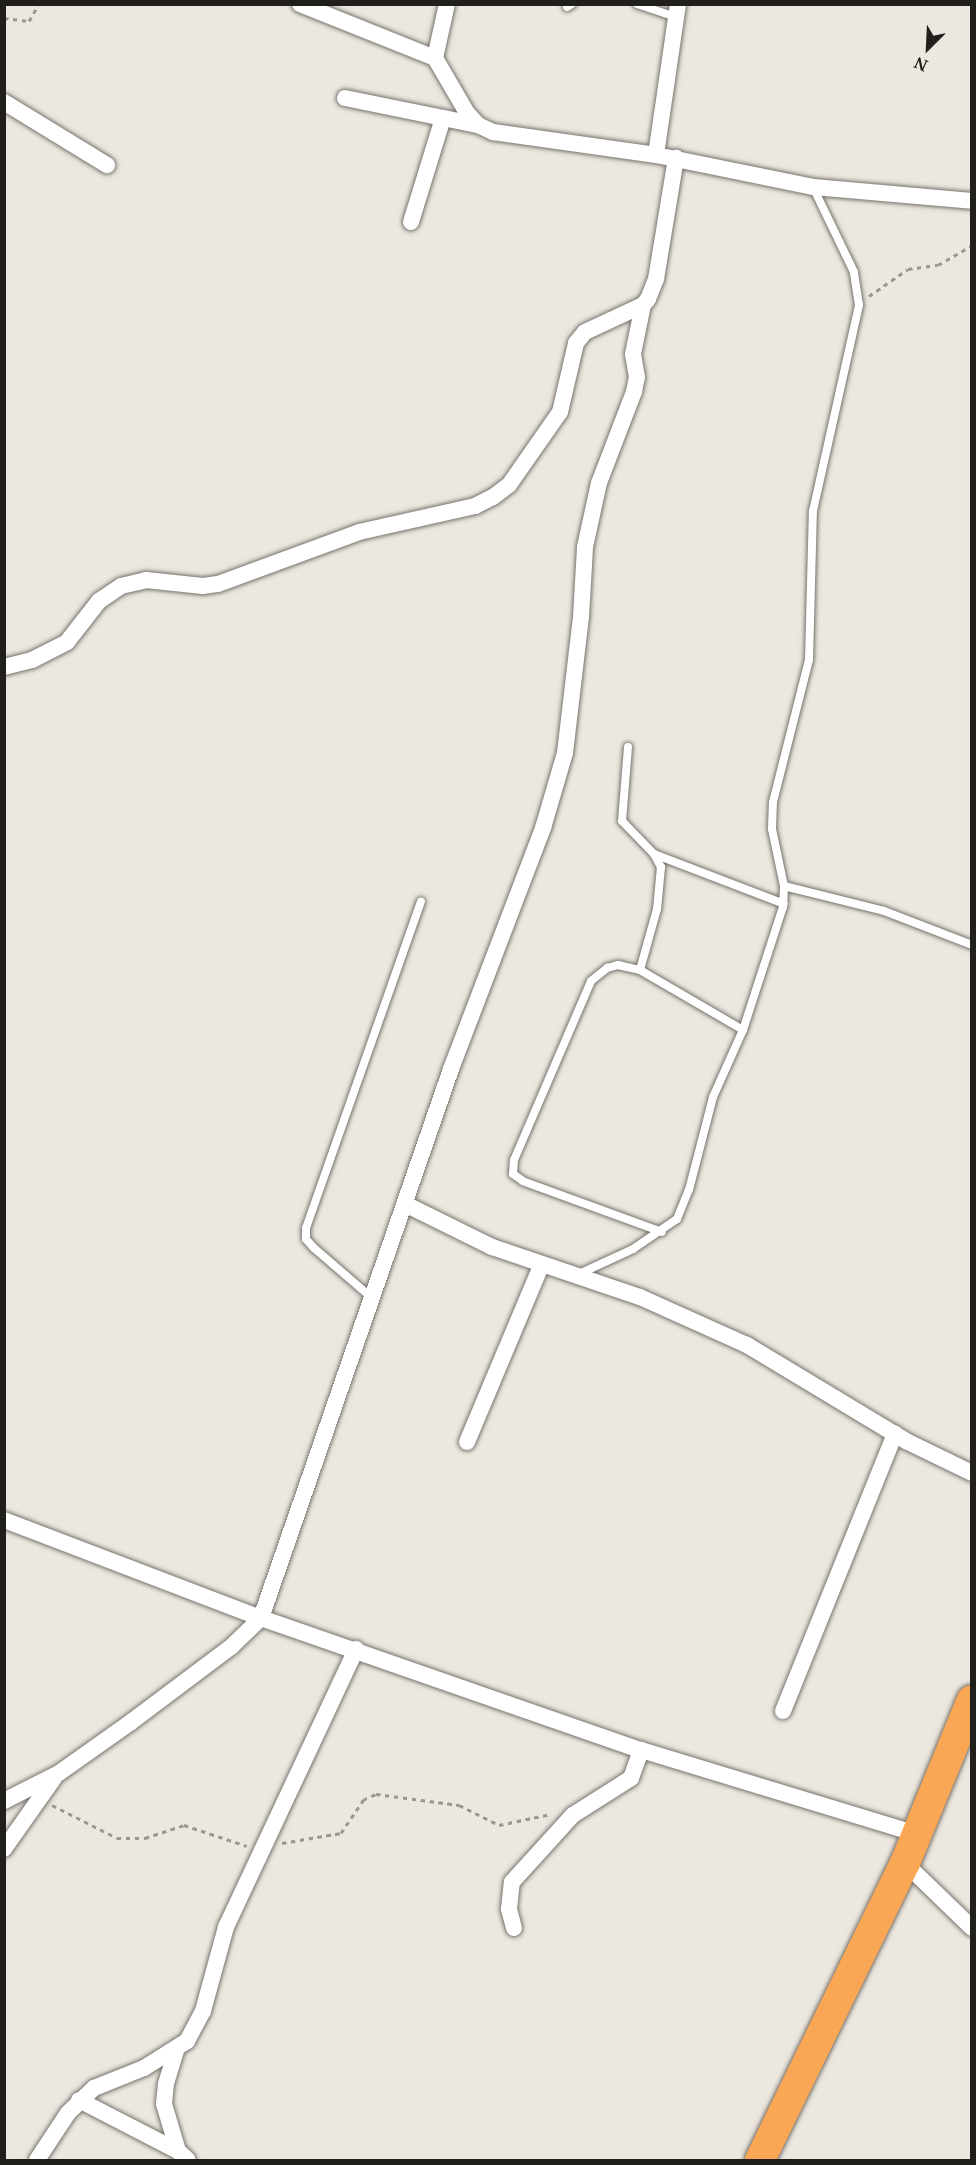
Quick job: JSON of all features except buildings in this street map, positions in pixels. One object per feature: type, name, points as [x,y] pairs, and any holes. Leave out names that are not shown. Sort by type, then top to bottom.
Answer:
[{"type":"highway","points":[[760,2160],[905,1863],[972,1700]]},
{"type":"street","points":[[300,4],[435,58],[478,125]]},
{"type":"street","points":[[435,58],[447,4]]},
{"type":"street","points":[[656,155],[677,11]]},
{"type":"street","points":[[345,98],[478,125],[512,136],[676,158],[813,187],[972,201]]},
{"type":"street","points":[[4,102],[107,165]]},
{"type":"street","points":[[411,222],[443,118]]},
{"type":"street","points":[[4,1801],[58,1773],[210,1663],[261,1618],[373,1299],[450,1069],[543,828],[565,753],[581,617],[585,547],[599,483],[634,392],[637,377],[633,354],[643,305],[656,279],[676,158]]},
{"type":"street","points":[[4,668],[32,660],[67,642],[99,601],[122,586],[146,580],[203,586],[218,584],[359,532],[475,506],[494,497],[509,485],[560,412],[576,343],[585,332],[643,305]]},
{"type":"street","points":[[405,1204],[541,1266],[579,1274],[747,1345],[895,1434],[972,1473]]},
{"type":"street","points":[[467,1442],[541,1266]]},
{"type":"street","points":[[783,1711],[895,1434]]},
{"type":"street","points":[[4,1520],[261,1618],[356,1649],[641,1750],[917,1834]]},
{"type":"street","points":[[37,2160],[79,2100],[94,2088],[176,2051],[187,2041],[203,2011],[226,1927],[356,1649]]},
{"type":"street","points":[[514,1928],[508,1909],[513,1882],[583,1808],[615,1792],[631,1778],[641,1750]]},
{"type":"street","points":[[4,1849],[58,1773]]},
{"type":"street","points":[[905,1863],[972,1928]]},
{"type":"street","points":[[176,2051],[165,2084],[164,2104],[183,2156]]},
{"type":"street","points":[[79,2100],[183,2156]]},
{"type":"lane","points":[[638,4],[677,11]]},
{"type":"lane","points":[[579,1274],[662,1232],[684,1206],[713,1097],[743,1030],[784,904],[784,886],[772,829],[773,802],[809,660],[813,511],[859,305],[854,272],[813,187]]},
{"type":"lane","points":[[628,747],[622,822],[654,855],[660,867],[661,884],[640,970]]},
{"type":"lane","points":[[654,855],[784,904]]},
{"type":"lane","points":[[784,886],[884,911],[972,945]]},
{"type":"lane","points":[[373,1299],[314,1248],[306,1239],[306,1228],[421,902]]},
{"type":"lane","points":[[662,1232],[545,1191],[513,1174],[514,1160],[591,981],[618,965],[640,970],[667,982],[743,1030]]},
{"type":"path","points":[[4,18],[29,21],[39,4]]},
{"type":"path","points":[[859,305],[908,269],[948,261],[972,245]]},
{"type":"path","points":[[37,1802],[57,1806],[117,1838],[145,1838],[184,1825],[263,1848],[341,1833],[363,1800],[376,1794],[459,1805],[499,1825],[583,1808]]}]
